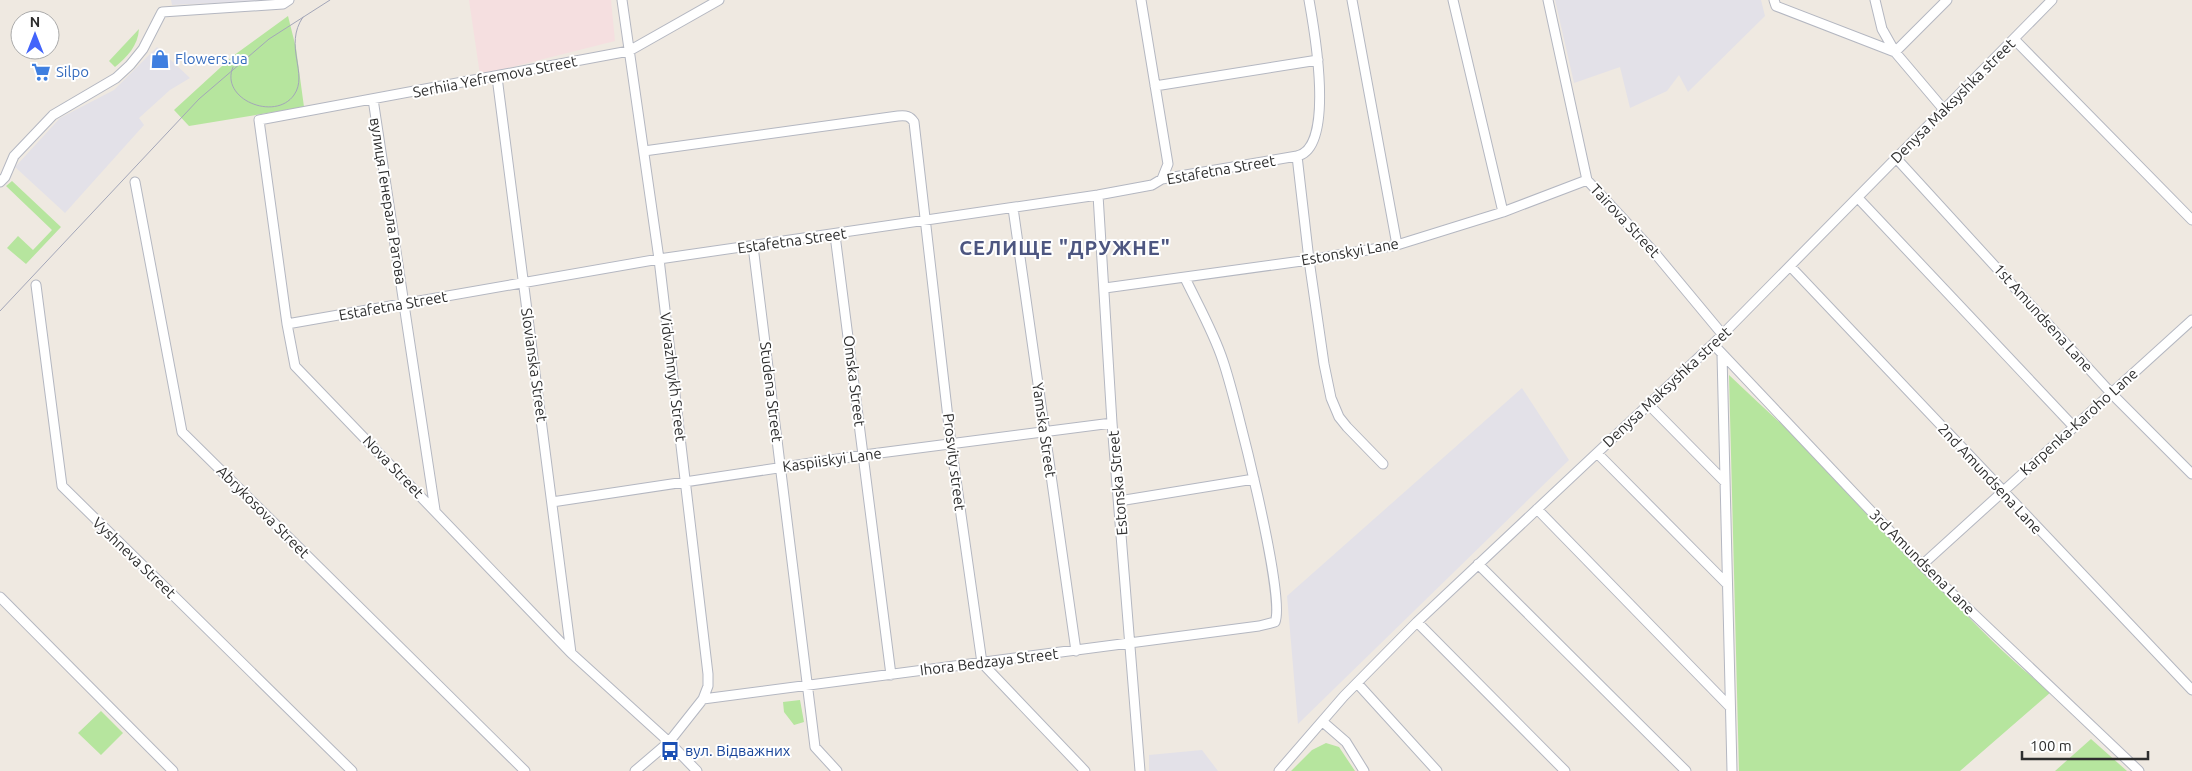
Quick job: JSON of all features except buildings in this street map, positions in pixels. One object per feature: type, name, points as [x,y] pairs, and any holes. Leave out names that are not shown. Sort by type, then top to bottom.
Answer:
[{"type":"street","points":[[0,182],[5,177],[14,156],[53,115],[116,78],[130,65],[143,49],[162,12],[283,4],[289,0]]},
{"type":"street","name":"Vidvazhnykh Street","points":[[622,0],[658,259],[708,674],[708,686],[703,699],[670,742],[635,771]]},
{"type":"street","name":"Serhiia Yefremova Street","points":[[259,120],[629,51],[719,0]]},
{"type":"street","points":[[1141,0],[1168,164],[1162,179]]},
{"type":"street","points":[[1309,0],[1318,60],[1319,99],[1316,136],[1307,150],[1297,156],[1308,260],[1324,364],[1335,409],[1347,427],[1383,464]]},
{"type":"street","points":[[1352,0],[1397,245]]},
{"type":"street","points":[[1454,0],[1503,212]]},
{"type":"street","name":"Tairova Street","points":[[1548,0],[1587,180],[1654,252],[1723,335]]},
{"type":"street","points":[[1875,0],[1882,29],[1895,52],[1945,110]]},
{"type":"street","points":[[1895,52],[1947,0]]},
{"type":"street","name":"Denysa Maksyshka street","points":[[1279,771],[1357,684],[1417,622],[1714,344],[2052,0]]},
{"type":"street","points":[[1775,3],[1895,52]]},
{"type":"street","points":[[2014,39],[2192,220]]},
{"type":"street","points":[[1155,86],[1318,60]]},
{"type":"street","name":"Slovianska Street","points":[[497,77],[571,653]]},
{"type":"street","name":"вулиця Генерала Ратова","points":[[372,99],[435,510]]},
{"type":"street","name":"Prosvity street","points":[[644,151],[907,116],[914,122],[951,444],[982,663]]},
{"type":"street","name":"Nova Street","points":[[259,120],[286,324],[295,366],[571,653],[670,742],[697,771]]},
{"type":"street","name":"Estafetna Street","points":[[286,324],[658,259],[926,222],[1098,195],[1152,185],[1162,179],[1297,156]]},
{"type":"street","name":"1st Amundsena Lane","points":[[1896,158],[2111,393],[2192,474]]},
{"type":"street","name":"Estonskyi Lane","points":[[1105,288],[1308,260],[1397,245],[1503,212],[1587,180]]},
{"type":"street","name":"Abrykosova Street","points":[[135,182],[182,432],[525,771]]},
{"type":"street","name":"Estonska Street","points":[[1098,195],[1112,423],[1140,771]]},
{"type":"street","points":[[1858,198],[2074,427]]},
{"type":"street","name":"Yamska Street","points":[[1013,208],[1076,651]]},
{"type":"street","name":"Omska Street","points":[[835,235],[892,675]]},
{"type":"street","name":"Studena Street","points":[[753,246],[806,687],[815,747],[837,771]]},
{"type":"street","name":"2nd Amundsena Lane","points":[[1790,266],[2002,492],[2192,690]]},
{"type":"street","points":[[1119,501],[1254,479],[1223,361],[1185,278]]},
{"type":"street","name":"Vyshneva Street","points":[[36,285],[62,486],[352,771]]},
{"type":"street","name":"Karpenka-Karoho Lane","points":[[1922,565],[2192,320]]},
{"type":"street","name":"3rd Amundsena Lane","points":[[1714,344],[1922,565],[2139,771]]},
{"type":"street","points":[[1722,354],[1732,771]]},
{"type":"street","points":[[1649,405],[1725,482]]},
{"type":"street","name":"Kaspiiskyi Lane","points":[[552,502],[864,455],[1112,423]]},
{"type":"street","points":[[1597,453],[1728,584]]},
{"type":"street","name":"Ihora Bedzaya Street","points":[[703,699],[1076,651],[1259,626],[1275,622],[1277,609],[1271,561],[1254,479]]},
{"type":"street","points":[[1537,509],[1730,707]]},
{"type":"street","points":[[1478,564],[1686,771]]},
{"type":"street","points":[[0,597],[173,771]]},
{"type":"street","points":[[1417,622],[1564,771]]},
{"type":"street","points":[[982,663],[1085,771]]},
{"type":"street","points":[[1357,684],[1437,771]]},
{"type":"street","points":[[1323,722],[1346,742],[1364,771]]},
{"type":"shaded area","points":[[171,0],[276,0],[172,5]]},
{"type":"shaded area","points":[[469,0],[611,0],[615,41],[480,75]]},
{"type":"shaded area","points":[[1555,0],[1761,0],[1765,16],[1688,92],[1679,75],[1667,91],[1630,108],[1620,67],[1574,83]]},
{"type":"shaded area","points":[[157,47],[190,78],[170,90],[139,118],[144,125],[65,213],[15,167],[60,118],[114,90]]},
{"type":"shaded area","points":[[1522,388],[1569,460],[1298,724],[1287,596]]},
{"type":"shaded area","points":[[1202,750],[1218,771],[1149,771],[1149,755]]},
{"type":"green space","points":[[288,16],[296,48],[304,107],[189,126],[174,110],[233,56]]},
{"type":"green space","points":[[139,29],[137,41],[131,51],[115,67],[109,61]]},
{"type":"green space","points":[[12,181],[61,227],[26,264],[7,248],[18,236],[33,250],[52,230],[6,186]]},
{"type":"green space","points":[[1729,375],[1855,494],[1980,629],[2026,672],[2051,692],[1960,771],[1739,771]]},
{"type":"green space","points":[[800,700],[804,722],[794,725],[784,712],[783,702]]},
{"type":"green space","points":[[101,711],[123,733],[101,755],[78,733]]},
{"type":"green space","points":[[2091,739],[2127,771],[2055,771]]},
{"type":"green space","points":[[1326,743],[1339,747],[1355,771],[1291,771],[1312,750]]},
{"type":"tram line","points":[[0,311],[199,99],[269,39],[330,0]]},
{"type":"tram line","points":[[233,67],[231,78],[234,89],[241,97],[251,103],[263,106],[274,107],[285,103],[294,95],[298,87],[299,78],[295,38],[297,28],[303,17]]},
{"type":"place","name":"Flowers.ua","points":[[160,59]]},
{"type":"place","name":"Silpo","points":[[41,72]]},
{"type":"place","name":"вул. Відважних","points":[[670,751]]},
{"type":"district","name":"СЕЛИЩЕ \"ДРУЖНЕ\"","points":[[1065,248]]}]
